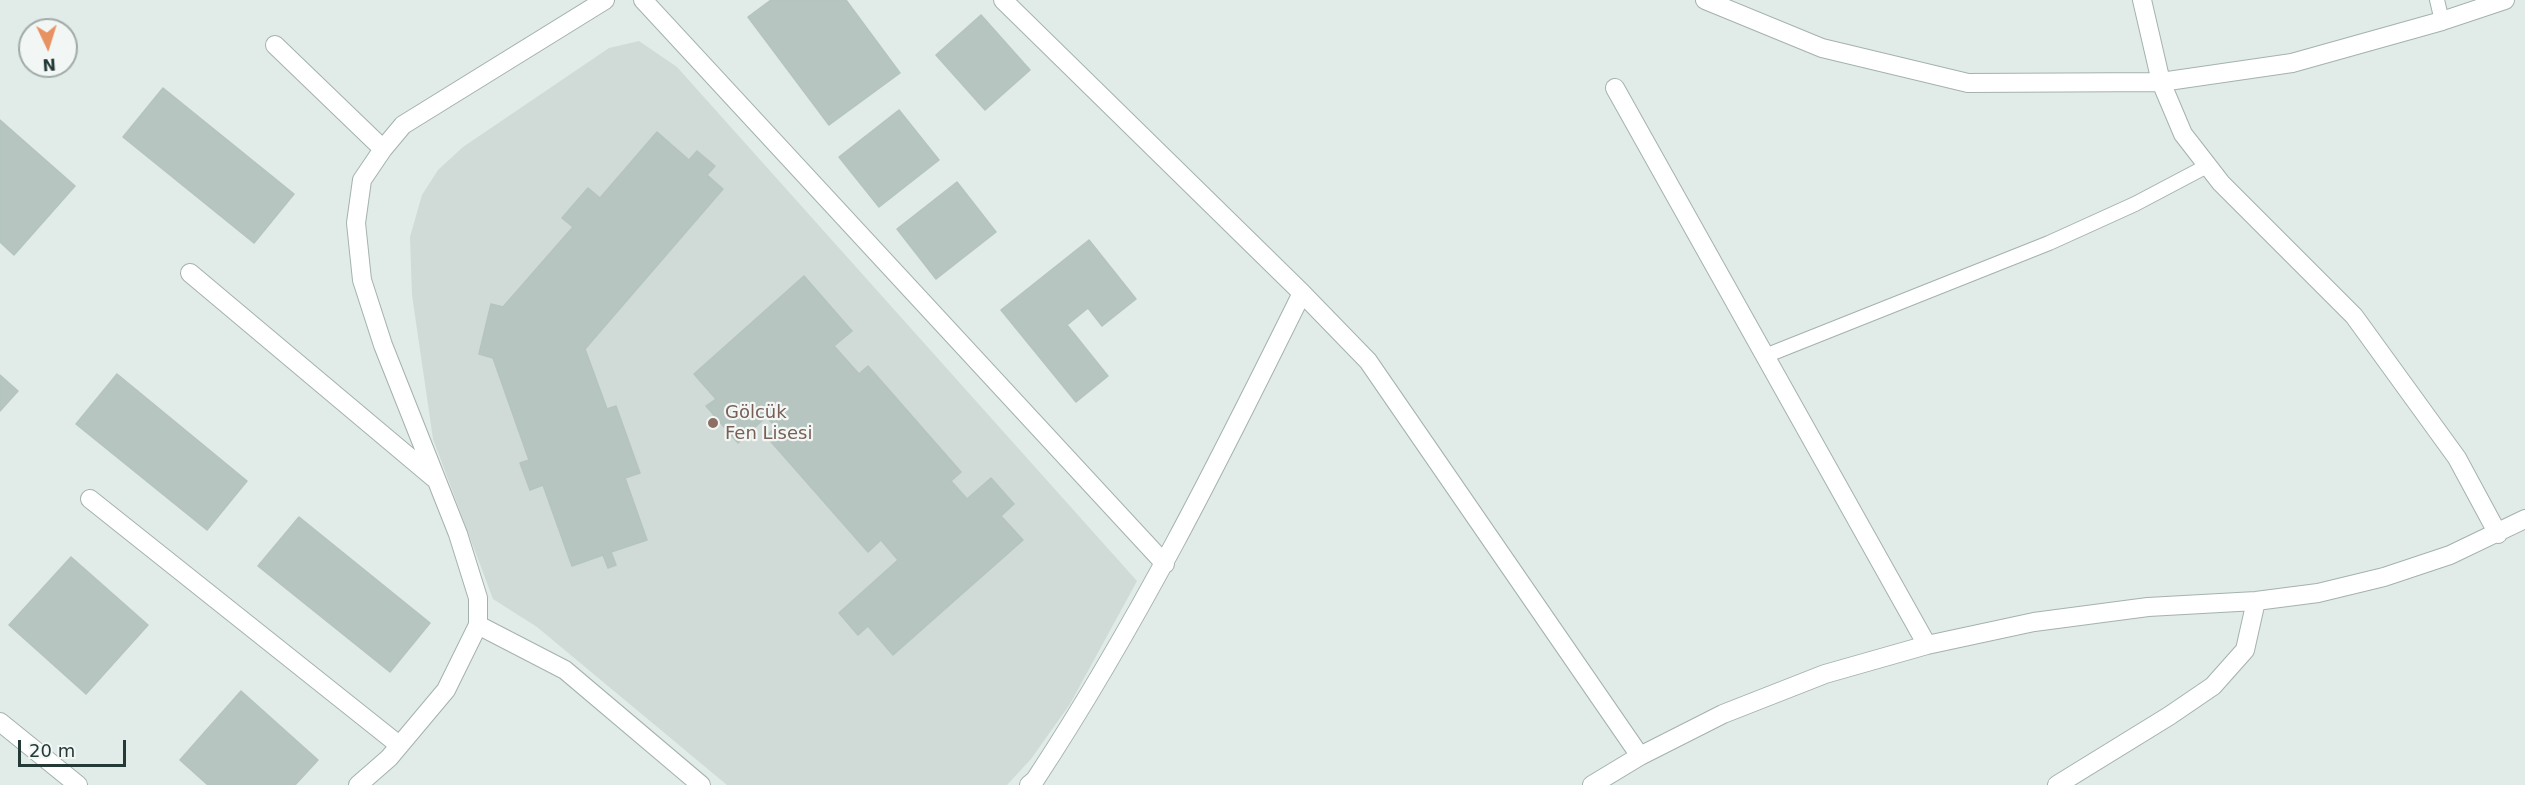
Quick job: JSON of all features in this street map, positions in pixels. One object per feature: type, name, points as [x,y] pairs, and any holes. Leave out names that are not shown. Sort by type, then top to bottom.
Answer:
[{"type":"street","points":[[358,785],[399,745],[446,690],[478,626],[478,598],[458,534],[383,345],[362,280],[357,223],[362,180],[383,148],[403,125],[605,0]]},
{"type":"street","points":[[643,0],[1165,564]]},
{"type":"street","points":[[1003,0],[1302,293],[1368,361],[1640,756]]},
{"type":"street","points":[[1705,0],[1741,8],[1822,48],[1968,83],[2161,82],[2292,63],[2442,21],[2505,0]]},
{"type":"street","points":[[2142,0],[2161,82],[2183,134],[2221,183],[2354,316],[2457,458],[2498,534]]},
{"type":"street","points":[[275,45],[383,148]]},
{"type":"street","points":[[1615,88],[1927,645]]},
{"type":"street","points":[[190,273],[437,481]]},
{"type":"street","points":[[1029,785],[1035,780],[1076,718],[1165,564],[1302,293]]},
{"type":"street","points":[[90,499],[399,745]]},
{"type":"street","points":[[1592,785],[1640,756],[1723,714],[1825,674],[1927,645],[2034,622],[2148,607],[2256,601],[2318,593],[2384,578],[2450,555],[2498,534],[2525,519]]},
{"type":"street","points":[[2057,785],[2213,686],[2245,650],[2256,601]]},
{"type":"street","points":[[478,626],[565,670],[701,785]]},
{"type":"street","points":[[0,722],[78,785]]},
{"type":"lane","points":[[2436,0],[2442,21]]},
{"type":"lane","points":[[1765,356],[2049,243],[2135,204],[2207,166]]},
{"type":"shaded area","name":"Gölcük Fen Lisesi","points":[[639,41],[677,67],[1137,581],[1070,704],[1031,759],[1007,785],[727,785],[537,627],[493,599],[433,439],[412,295],[410,237],[422,195],[438,170],[463,147],[609,48]]},
{"type":"building","points":[[771,0],[846,0],[900,73],[829,125],[748,17]]},
{"type":"building","points":[[981,15],[1030,70],[985,110],[936,55]]},
{"type":"building","points":[[163,88],[294,194],[254,243],[123,137]]},
{"type":"building","points":[[899,110],[939,160],[879,207],[839,157]]},
{"type":"building","points":[[0,120],[75,186],[14,255],[0,242]]},
{"type":"building","points":[[657,132],[689,160],[697,151],[715,166],[707,175],[723,189],[585,349],[607,409],[616,406],[640,473],[625,478],[647,540],[611,552],[616,565],[608,568],[603,555],[572,566],[543,485],[530,490],[520,463],[529,460],[493,358],[479,354],[491,304],[503,307],[573,227],[562,218],[588,188],[600,198]]},
{"type":"building","points":[[957,182],[996,232],[936,279],[897,229]]},
{"type":"building","points":[[1089,240],[1136,299],[1102,326],[1088,308],[1067,325],[1108,376],[1076,402],[1001,310]]},
{"type":"building","points":[[804,276],[852,331],[834,346],[859,374],[868,366],[961,472],[951,481],[967,499],[991,478],[1014,504],[1001,516],[1023,540],[893,655],[868,626],[858,635],[839,613],[898,560],[881,540],[868,552],[766,436],[776,427],[766,417],[738,443],[706,406],[716,399],[694,374]]},
{"type":"building","points":[[117,374],[247,481],[207,530],[76,424]]},
{"type":"building","points":[[0,375],[18,391],[0,411]]},
{"type":"building","points":[[299,517],[430,623],[390,672],[258,566]]},
{"type":"building","points":[[71,557],[148,625],[86,694],[9,625]]},
{"type":"building","points":[[241,691],[318,760],[295,785],[208,785],[180,760]]},
{"type":"place","name":"Gölcük Fen Lisesi","points":[[713,423]]}]
